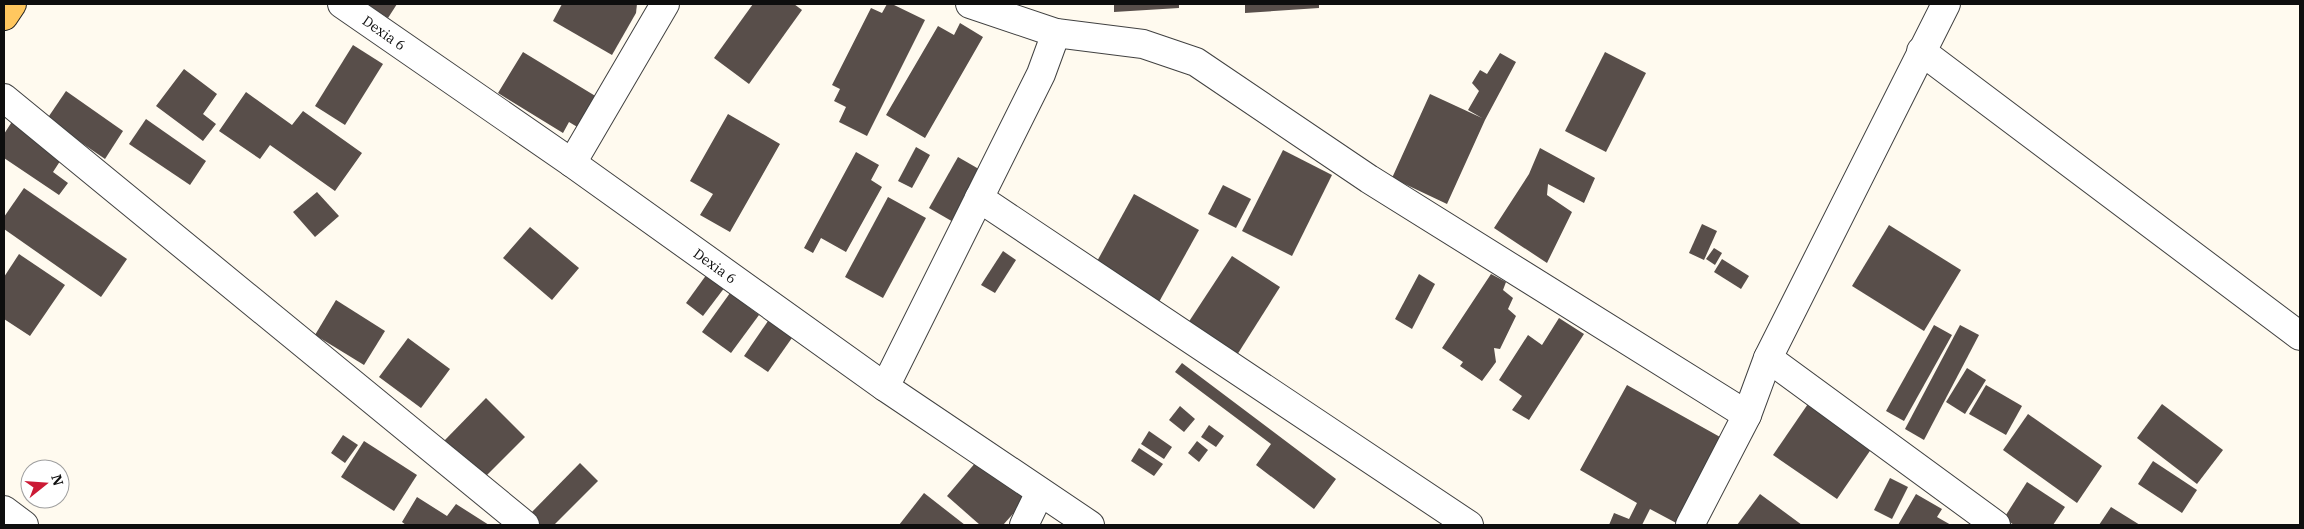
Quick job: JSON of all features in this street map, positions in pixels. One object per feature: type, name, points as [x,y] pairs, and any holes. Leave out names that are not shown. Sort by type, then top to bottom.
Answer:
[{"type":"main road","points":[[4,16],[12,4]]},
{"type":"street","name":"Dexia 6","points":[[342,4],[572,163],[885,387],[1090,525]]},
{"type":"street","points":[[572,163],[664,4]]},
{"type":"street","points":[[970,4],[1056,33],[1143,44],[1196,62],[1369,179],[1746,415]]},
{"type":"street","points":[[1690,525],[1746,415],[1768,358],[1946,4]]},
{"type":"street","points":[[885,387],[1041,74],[1056,33]]},
{"type":"street","points":[[1921,51],[2300,336]]},
{"type":"street","points":[[4,98],[525,525]]},
{"type":"street","points":[[979,198],[1469,525]]},
{"type":"street","points":[[1768,358],[1996,525]]},
{"type":"street","points":[[1024,525],[1040,492]]},
{"type":"street","points":[[4,510],[24,525]]},
{"type":"building","points":[[366,4],[397,4],[388,18]]},
{"type":"building","points":[[562,4],[637,4],[636,13],[612,55],[553,21]]},
{"type":"building","points":[[753,4],[794,4],[802,10],[749,84],[714,58]]},
{"type":"building","points":[[887,4],[892,4],[925,20],[867,136],[839,122],[846,107],[834,101],[840,89],[832,85],[871,8],[882,13]]},
{"type":"building","points":[[1114,4],[1179,4],[1179,8],[1114,12]]},
{"type":"building","points":[[1245,4],[1319,4],[1319,8],[1245,13]]},
{"type":"building","points":[[960,23],[983,37],[925,138],[886,115],[938,26],[954,35]]},
{"type":"building","points":[[353,45],[383,64],[345,125],[315,106]]},
{"type":"building","points":[[523,52],[597,97],[579,128],[569,122],[563,133],[498,93]]},
{"type":"building","points":[[1605,52],[1646,73],[1606,152],[1565,131]]},
{"type":"building","points":[[1500,53],[1516,62],[1485,120],[1447,204],[1392,178],[1430,94],[1482,118],[1468,110],[1479,91],[1472,83],[1480,70],[1487,74]]},
{"type":"building","points":[[184,69],[217,94],[203,114],[216,124],[203,141],[156,106]]},
{"type":"building","points":[[66,91],[123,131],[105,159],[47,119]]},
{"type":"building","points":[[246,92],[292,125],[303,111],[362,153],[335,191],[270,145],[260,159],[219,131]]},
{"type":"building","points":[[728,114],[780,144],[730,232],[700,215],[713,194],[690,181]]},
{"type":"building","points":[[15,117],[66,152],[53,172],[68,183],[59,195],[4,158],[4,134]]},
{"type":"building","points":[[146,119],[206,161],[190,185],[129,144]]},
{"type":"building","points":[[916,147],[930,155],[912,188],[898,181]]},
{"type":"building","points":[[1540,148],[1595,178],[1584,203],[1548,184],[1547,195],[1572,212],[1547,263],[1494,228],[1529,174]]},
{"type":"building","points":[[1283,150],[1332,175],[1292,256],[1242,231]]},
{"type":"building","points":[[856,152],[879,165],[871,180],[882,187],[846,252],[821,238],[813,253],[804,248]]},
{"type":"building","points":[[958,157],[984,172],[955,223],[929,208]]},
{"type":"building","points":[[1223,185],[1251,199],[1236,228],[1208,214]]},
{"type":"building","points":[[24,188],[127,259],[101,297],[4,229],[4,217]]},
{"type":"building","points":[[317,192],[339,216],[315,237],[293,212]]},
{"type":"building","points":[[1134,194],[1199,230],[1159,302],[1095,265]]},
{"type":"building","points":[[888,197],[926,218],[883,298],[845,277]]},
{"type":"building","points":[[1702,224],[1717,231],[1704,260],[1689,253]]},
{"type":"building","points":[[1889,225],[1961,270],[1924,331],[1852,286]]},
{"type":"building","points":[[530,227],[579,268],[552,300],[503,258]]},
{"type":"building","points":[[1714,248],[1722,253],[1715,265],[1706,259]]},
{"type":"building","points":[[1003,251],[1016,260],[995,293],[981,285]]},
{"type":"building","points":[[19,254],[65,285],[30,336],[4,319],[4,277]]},
{"type":"building","points":[[1232,256],[1280,287],[1237,355],[1188,323]]},
{"type":"building","points":[[1722,259],[1749,276],[1741,289],[1714,272]]},
{"type":"building","points":[[707,274],[725,287],[703,316],[686,303]]},
{"type":"building","points":[[1419,274],[1435,284],[1412,329],[1395,319]]},
{"type":"building","points":[[1491,274],[1506,282],[1503,290],[1513,298],[1508,309],[1516,316],[1500,349],[1494,348],[1496,362],[1482,381],[1460,366],[1463,362],[1442,348]]},
{"type":"building","points":[[730,293],[759,315],[731,353],[702,332]]},
{"type":"building","points":[[336,300],[385,331],[364,365],[315,335]]},
{"type":"building","points":[[770,318],[794,335],[768,372],[744,356]]},
{"type":"building","points":[[1559,318],[1584,334],[1529,420],[1512,410],[1522,396],[1499,380],[1528,335],[1542,345]]},
{"type":"building","points":[[1934,325],[1952,335],[1904,421],[1886,411]]},
{"type":"building","points":[[1960,325],[1979,335],[1924,440],[1905,429]]},
{"type":"building","points":[[408,338],[450,369],[421,408],[379,377]]},
{"type":"building","points":[[1182,363],[1336,479],[1314,509],[1256,465],[1271,444],[1175,372]]},
{"type":"building","points":[[1967,368],[1986,380],[1965,414],[1946,402]]},
{"type":"building","points":[[1627,385],[1729,442],[1680,525],[1650,509],[1642,525],[1609,525],[1614,513],[1629,519],[1637,503],[1580,470]]},
{"type":"building","points":[[1986,385],[2022,406],[2006,435],[1969,414]]},
{"type":"building","points":[[486,398],[525,437],[482,480],[444,441]]},
{"type":"building","points":[[1812,398],[1876,442],[1837,499],[1773,455]]},
{"type":"building","points":[[2162,404],[2223,450],[2197,484],[2137,438]]},
{"type":"building","points":[[1180,406],[1195,419],[1184,432],[1169,420]]},
{"type":"building","points":[[2028,414],[2102,466],[2077,503],[2003,450]]},
{"type":"building","points":[[1209,425],[1224,436],[1216,447],[1201,437]]},
{"type":"building","points":[[1149,431],[1172,447],[1164,459],[1141,444]]},
{"type":"building","points":[[343,435],[358,445],[345,463],[331,453]]},
{"type":"building","points":[[364,441],[417,475],[394,511],[341,477]]},
{"type":"building","points":[[1197,441],[1208,450],[1199,462],[1188,453]]},
{"type":"building","points":[[1139,448],[1163,464],[1154,476],[1131,461]]},
{"type":"building","points":[[982,455],[1029,496],[1003,525],[980,525],[947,496]]},
{"type":"building","points":[[2153,461],[2197,490],[2182,513],[2138,484]]},
{"type":"building","points":[[580,463],[598,481],[554,525],[539,525],[529,515]]},
{"type":"building","points":[[1890,478],[1908,487],[1892,519],[1874,510]]},
{"type":"building","points":[[2027,482],[2065,507],[2053,525],[2014,525],[2004,518]]},
{"type":"building","points":[[924,493],[965,525],[899,525]]},
{"type":"building","points":[[1760,494],[1802,525],[1737,525]]},
{"type":"building","points":[[1916,494],[1942,509],[1937,517],[1951,525],[1898,525]]},
{"type":"building","points":[[417,497],[447,516],[456,504],[489,525],[406,525],[402,522]]},
{"type":"building","points":[[2111,507],[2140,525],[2099,525]]}]
